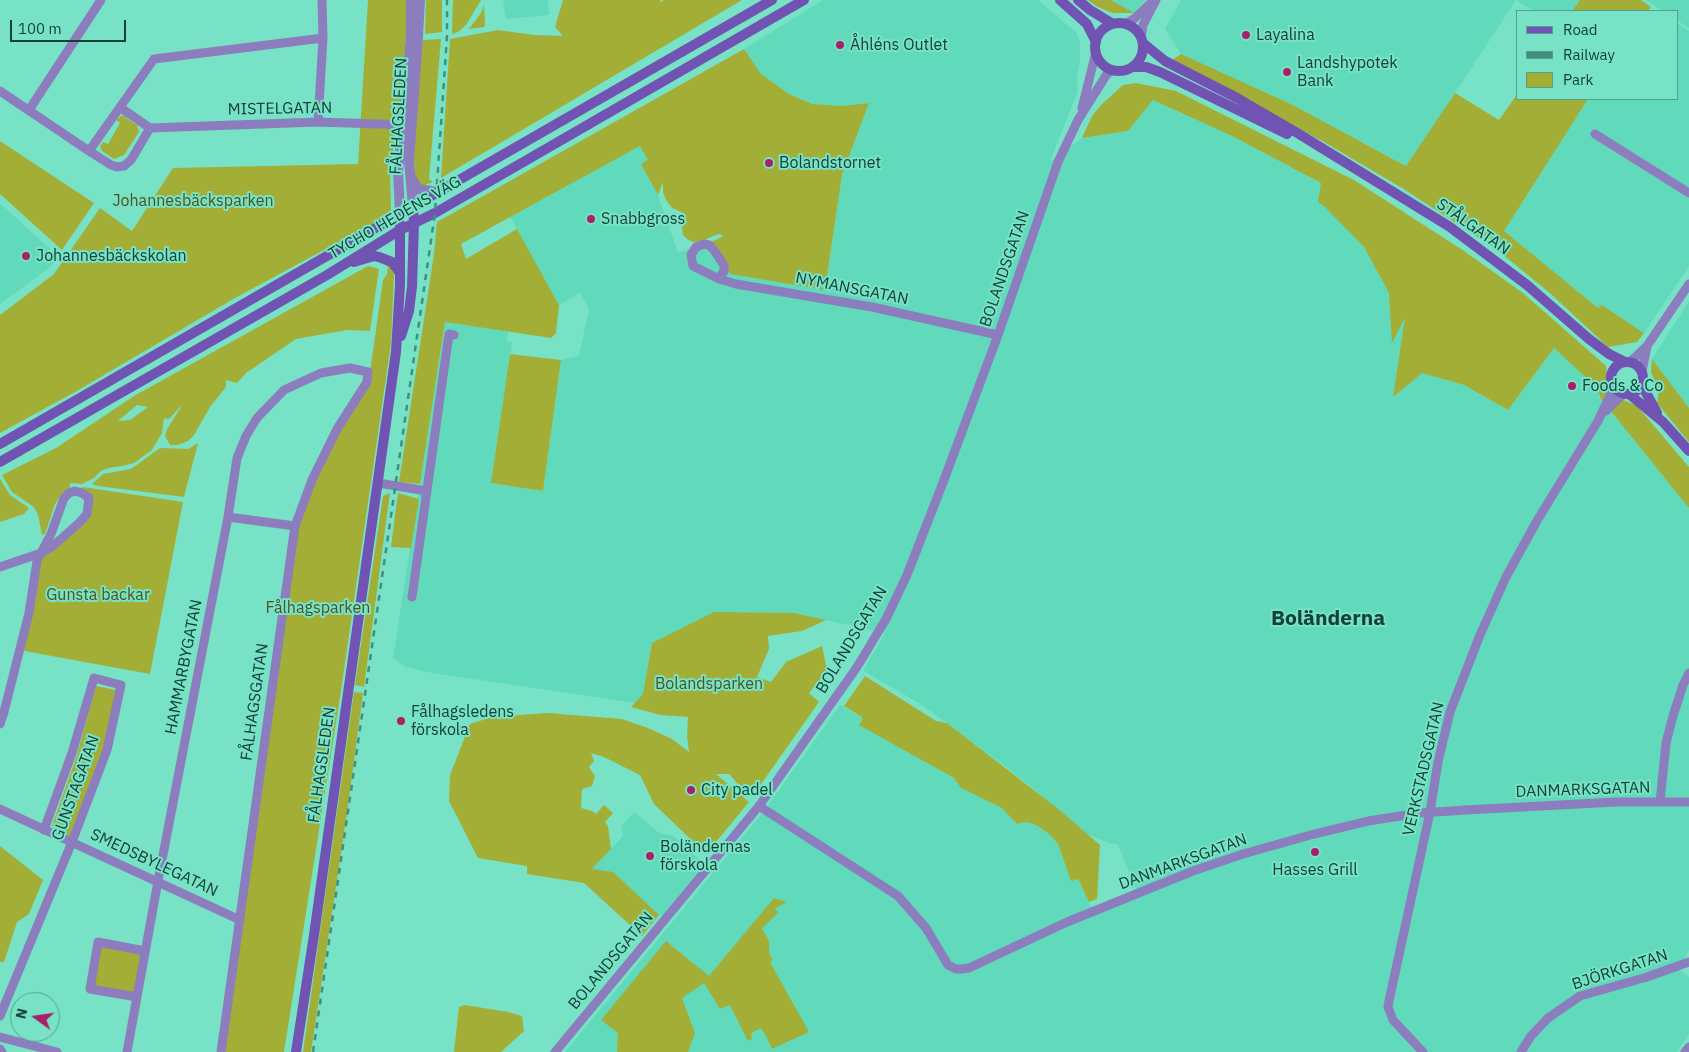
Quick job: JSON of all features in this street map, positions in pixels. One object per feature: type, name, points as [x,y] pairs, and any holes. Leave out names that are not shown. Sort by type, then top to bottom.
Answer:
[{"type":"main road","name":"TYCHO HEDÉNS VÄG","points":[[0,444],[772,0]]},
{"type":"main road","name":"TYCHO HEDÉNS VÄG","points":[[0,462],[400,230],[435,213],[804,0]]},
{"type":"main road","points":[[1060,0],[1086,24],[1104,65],[1113,70],[1125,70],[1133,67],[1141,57],[1142,41],[1133,27],[1125,24],[1113,24],[1078,0]]},
{"type":"main road","points":[[1096,47],[1102,31],[1113,24]]},
{"type":"main road","name":"STÅLGATAN","points":[[1142,41],[1165,61],[1237,98],[1450,227],[1478,246],[1527,285],[1589,339],[1610,354],[1628,362]]},
{"type":"main road","name":"STÅLGATAN","points":[[1133,67],[1146,67],[1160,72],[1331,154]]},
{"type":"main road","name":"FÅLHAGSLEDEN","points":[[396,352],[408,311],[412,287],[413,206]]},
{"type":"main road","name":"FÅLHAGSLEDEN","points":[[296,1052],[396,352],[400,273],[400,213]]},
{"type":"main road","points":[[337,268],[374,256],[392,262],[400,273]]},
{"type":"main road","name":"STÅLGATAN","points":[[1589,339],[1612,372]]},
{"type":"main road","points":[[1663,422],[1614,387],[1611,382],[1612,372],[1616,366],[1628,362],[1635,364],[1642,371],[1642,383],[1650,402],[1663,422],[1689,451]]},
{"type":"main road","points":[[1626,394],[1640,388],[1642,383]]},
{"type":"street","points":[[29,110],[101,0]]},
{"type":"street","points":[[318,122],[323,38],[322,0]]},
{"type":"street","name":"FÅLHAGSLEDEN","points":[[411,0],[407,125],[413,206]]},
{"type":"street","name":"FÅLHAGSLEDEN","points":[[400,213],[398,171],[407,125],[418,37],[420,0]]},
{"type":"street","points":[[1125,24],[1135,18],[1155,0]]},
{"type":"street","points":[[1142,41],[1144,25],[1155,0]]},
{"type":"street","points":[[89,151],[154,59],[323,38]]},
{"type":"street","name":"BOLANDSGATAN","points":[[1078,120],[1088,89],[1096,47]]},
{"type":"street","name":"BOLANDSGATAN","points":[[555,1052],[759,806],[857,667],[886,619],[922,539],[998,334],[1058,162],[1078,120],[1107,74],[1113,70]]},
{"type":"street","points":[[0,91],[89,151],[117,167],[124,166],[131,160],[150,128],[121,108]]},
{"type":"street","name":"MISTELGATAN","points":[[150,128],[318,122],[407,125]]},
{"type":"street","points":[[1595,134],[1689,193]]},
{"type":"street","points":[[410,176],[418,190],[437,192]]},
{"type":"street","name":"NYMANSGATAN","points":[[719,279],[724,270],[724,265],[713,249],[709,245],[704,244],[696,247],[691,255],[693,266],[719,279],[736,284],[872,307],[998,334]]},
{"type":"street","points":[[1628,362],[1647,346],[1689,284]]},
{"type":"street","points":[[412,597],[449,334],[454,335]]},
{"type":"street","points":[[1642,371],[1647,346]]},
{"type":"street","name":"HAMMARBYGATAN","points":[[128,1052],[158,881],[228,517],[237,458],[246,436],[257,418],[284,390],[321,372],[350,368],[368,372]]},
{"type":"street","name":"FÅLHAGSGATAN","points":[[221,1052],[295,526],[312,480],[336,428],[367,382],[368,372]]},
{"type":"street","name":"VERKSTADSGATAN","points":[[1422,1052],[1393,1020],[1388,1007],[1450,712],[1480,635],[1506,577],[1538,519],[1598,421],[1614,387]]},
{"type":"street","name":"VERKSTADSGATAN","points":[[1598,421],[1626,394]]},
{"type":"street","points":[[378,483],[427,491]]},
{"type":"street","points":[[0,567],[41,553],[53,546],[79,524],[87,514],[89,498],[75,491],[69,493],[64,498],[51,534],[41,553],[37,561],[28,613],[0,724]]},
{"type":"street","points":[[228,517],[295,526]]},
{"type":"street","points":[[1660,802],[1666,743],[1683,684],[1689,673]]},
{"type":"street","name":"GUNSTAGATAN","points":[[0,1016],[108,750],[122,685],[94,678],[72,753],[44,830]]},
{"type":"street","name":"DANMARKSGATAN","points":[[759,806],[898,896],[926,928],[948,965],[956,969],[962,969],[969,968],[1067,922],[1193,871],[1243,854],[1368,821],[1430,812],[1616,802],[1689,802]]},
{"type":"street","name":"SMEDSBYLEGATAN","points":[[0,809],[240,920]]},
{"type":"street","points":[[138,997],[90,988],[98,942],[145,951]]},
{"type":"street","name":"BJÖRKGATAN","points":[[1521,1052],[1531,1036],[1548,1018],[1580,996],[1647,978],[1689,962]]},
{"type":"street","points":[[0,1037],[57,1052]]},
{"type":"street","points":[[1685,1052],[1689,1047]]},
{"type":"shaded area","points":[[503,0],[548,0],[549,15],[506,19]]},
{"type":"shaded area","points":[[823,0],[1038,0],[1076,32],[1080,43],[1077,78],[1078,91],[1050,161],[1082,138],[1128,131],[1153,100],[1232,136],[1321,183],[1436,254],[1393,397],[1422,373],[1464,385],[1508,410],[1554,348],[1597,388],[1601,399],[1689,508],[1689,950],[1679,969],[1689,977],[1689,1034],[1677,1052],[565,1052],[764,811],[840,705],[863,718],[859,724],[954,778],[961,788],[1002,808],[1017,824],[1027,822],[1036,825],[1049,834],[1058,844],[1071,880],[1078,879],[1093,911],[1138,893],[1118,845],[1085,833],[1023,780],[940,718],[917,702],[864,671],[885,633],[794,613],[652,643],[643,694],[635,703],[432,673],[406,667],[393,658],[445,322],[508,331],[507,341],[512,342],[491,483],[543,491],[561,360],[579,356],[589,309],[580,293],[559,305],[510,217],[640,146],[649,160],[642,164],[658,195],[678,253],[710,242],[825,290],[842,175],[869,103],[842,106],[812,104],[789,94],[761,74],[744,49]]},
{"type":"shaded area","points":[[1111,0],[1146,0],[1134,13]]},
{"type":"shaded area","points":[[1181,0],[1516,0],[1407,166],[1293,105],[1181,54],[1165,29]]},
{"type":"shaded area","points":[[1516,0],[1580,0],[1573,10],[1532,10]]},
{"type":"shaded area","points":[[1646,0],[1689,0],[1689,28],[1679,22],[1679,10],[1661,10]]},
{"type":"shaded area","points":[[1679,25],[1689,31],[1689,266],[1644,333],[1602,305],[1598,308],[1503,231],[1587,100],[1679,100]]},
{"type":"shaded area","name":"Johannesbäckskolan","points":[[0,203],[50,249],[54,262],[48,269],[0,304]]},
{"type":"shaded area","points":[[1689,301],[1689,408],[1652,359]]},
{"type":"shaded area","name":"Boländernas förskola","points":[[634,812],[659,833],[674,836],[704,864],[662,916],[660,914],[658,916],[592,869],[623,836],[621,826]]},
{"type":"green space","name":"Johannesbäcksparken","points":[[368,0],[406,0],[406,37],[400,106],[390,169],[391,210],[381,219],[235,298],[75,392],[0,433],[0,315],[54,274],[100,208],[132,231],[173,168],[358,164]]},
{"type":"green space","points":[[426,0],[442,0],[442,32],[425,34]]},
{"type":"green space","points":[[453,0],[481,0],[466,25],[458,32],[452,34]]},
{"type":"green space","points":[[563,0],[660,0],[661,2],[664,0],[742,0],[441,178],[450,39],[498,30],[534,35],[563,36],[555,27]]},
{"type":"green space","points":[[1088,0],[1111,0],[1134,13],[1112,13]]},
{"type":"green space","points":[[1580,0],[1641,0],[1651,7],[1649,10],[1573,10]]},
{"type":"green space","points":[[484,5],[484,27],[469,29],[481,13]]},
{"type":"green space","points":[[441,39],[429,179],[433,182],[422,186],[415,182],[414,155],[421,40]]},
{"type":"green space","points":[[744,49],[761,74],[789,94],[812,104],[842,106],[869,103],[842,175],[825,290],[730,274],[710,242],[723,235],[718,234],[702,241],[693,242],[683,235],[682,228],[686,217],[685,214],[672,208],[666,200],[663,192],[663,182],[658,195],[641,164],[648,160],[640,146],[461,244],[466,259],[517,229],[559,305],[556,333],[551,338],[445,322],[420,484],[399,482],[434,254],[437,222]]},
{"type":"green space","points":[[1181,54],[1293,105],[1406,166],[1455,93],[1499,120],[1516,96],[1516,100],[1587,100],[1504,231],[1598,308],[1602,305],[1644,333],[1637,342],[1608,347],[1551,294],[1496,249],[1402,188],[1324,142],[1172,60]]},
{"type":"green space","points":[[1136,83],[1176,91],[1354,180],[1464,251],[1523,293],[1606,366],[1609,394],[1637,406],[1689,467],[1689,508],[1601,399],[1597,388],[1554,348],[1508,410],[1464,385],[1422,373],[1393,397],[1405,318],[1392,343],[1389,293],[1364,247],[1318,202],[1321,183],[1232,136],[1153,100],[1128,131],[1082,138],[1092,116],[1101,105],[1123,85]]},
{"type":"green space","points":[[122,115],[137,125],[139,132],[124,155],[114,159],[102,151],[100,146],[103,142],[108,144],[120,123],[116,120]]},
{"type":"green space","points":[[0,141],[94,203],[62,250],[0,194]]},
{"type":"green space","name":"Fålhagsparken","points":[[387,262],[394,274],[391,343],[341,691],[284,1052],[221,1052],[295,526],[312,480],[370,372],[383,280],[387,274],[388,267],[385,264]]},
{"type":"green space","points":[[368,266],[379,269],[370,331],[347,330],[296,339],[246,373],[237,383],[226,380],[226,387],[210,407],[194,435],[188,441],[178,445],[170,445],[165,436],[167,429],[183,404],[169,419],[164,418],[162,433],[152,450],[134,463],[101,471],[94,478],[82,484],[70,483],[70,488],[63,493],[55,504],[45,534],[42,535],[38,515],[34,507],[12,492],[2,475],[56,448],[134,396]],"holes":[[[137,405],[148,407],[130,420],[118,421]]]},
{"type":"green space","points":[[510,354],[561,360],[543,491],[491,483]]},
{"type":"green space","points":[[1652,359],[1689,408],[1689,442],[1657,403],[1659,391],[1651,372]]},
{"type":"green space","points":[[198,443],[184,497],[92,484],[103,474],[131,469],[160,448],[188,449]]},
{"type":"green space","points":[[0,479],[10,495],[29,508],[24,514],[0,522]]},
{"type":"green space","name":"Gunsta backar","points":[[83,487],[183,502],[150,674],[19,650],[37,561],[79,523],[89,498],[75,491]]},
{"type":"green space","points":[[390,493],[364,687],[355,685],[383,496]]},
{"type":"green space","points":[[398,493],[419,499],[411,548],[391,547]]},
{"type":"green space","name":"Bolandsparken","points":[[714,612],[794,613],[826,620],[802,631],[768,636],[769,649],[757,677],[771,682],[786,662],[822,646],[827,670],[809,693],[819,702],[754,794],[737,783],[729,774],[716,774],[749,802],[706,854],[654,804],[640,775],[604,757],[591,753],[594,761],[589,767],[595,776],[592,786],[582,789],[581,808],[596,814],[604,805],[613,813],[605,822],[608,826],[611,849],[592,869],[613,872],[659,915],[642,936],[584,883],[527,874],[527,866],[478,858],[449,801],[450,775],[470,724],[492,717],[548,713],[622,719],[672,739],[689,752],[687,736],[688,717],[660,715],[631,707],[643,694],[652,643]]},
{"type":"green space","points":[[865,676],[936,721],[947,723],[1057,808],[1100,845],[1097,899],[1089,902],[1078,879],[1071,881],[1058,844],[1049,834],[1036,825],[1027,822],[1017,824],[1002,808],[961,788],[954,778],[859,725],[863,718],[844,706]]},
{"type":"green space","points":[[96,686],[116,690],[104,749],[71,837],[52,826],[77,755]]},
{"type":"green space","points":[[354,692],[363,693],[347,813],[311,1052],[303,1052]]},
{"type":"green space","points":[[0,846],[43,880],[29,914],[17,922],[4,962],[0,962]]},
{"type":"green space","points":[[774,898],[787,902],[775,908],[778,913],[762,928],[769,941],[769,953],[773,960],[770,962],[809,1032],[772,1049],[761,1028],[751,1033],[752,1039],[748,1041],[730,1005],[720,1009],[704,983],[682,998],[695,1033],[688,1052],[617,1052],[618,1033],[601,1020],[666,941],[709,976]]},
{"type":"green space","points":[[98,942],[145,951],[137,997],[90,989]]},
{"type":"green space","points":[[465,1005],[522,1016],[524,1031],[501,1052],[454,1052],[459,1007]]},
{"type":"railway","points":[[313,1052],[435,213],[447,36],[447,0]]},
{"type":"place","name":"Layalina","points":[[1246,35]]},
{"type":"place","name":"Åhléns Outlet","points":[[840,45]]},
{"type":"place","name":"Landshypotek Bank","points":[[1287,72]]},
{"type":"place","name":"Bolandstornet","points":[[769,163]]},
{"type":"place","name":"Snabbgross","points":[[591,219]]},
{"type":"place","name":"Johannesbäckskolan","points":[[26,256]]},
{"type":"place","name":"Foods & Co","points":[[1572,386]]},
{"type":"place","name":"Fålhagsledens förskola","points":[[401,721]]},
{"type":"place","name":"City padel","points":[[691,790]]},
{"type":"place","name":"Hasses Grill","points":[[1315,852]]},
{"type":"place","name":"Boländernas förskola","points":[[650,856]]},
{"type":"district","name":"Boländerna","points":[[1328,619]]}]
